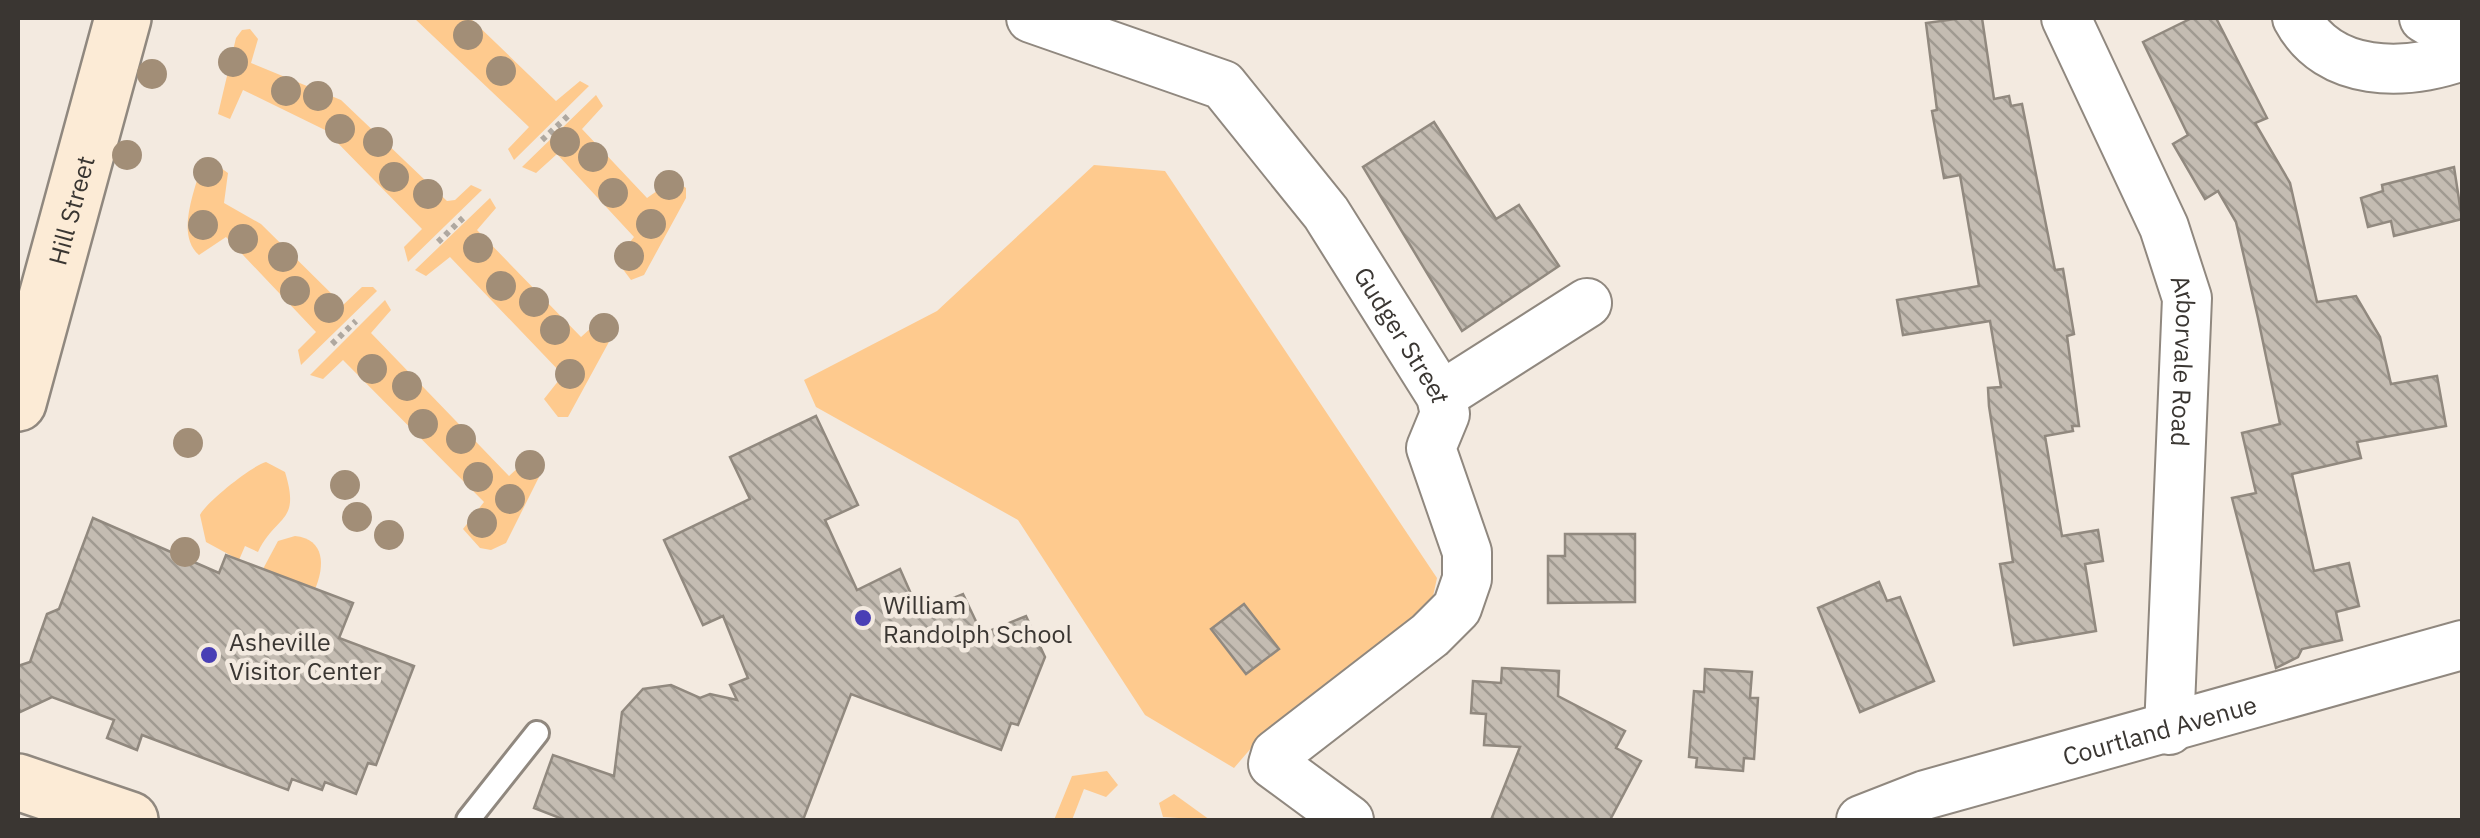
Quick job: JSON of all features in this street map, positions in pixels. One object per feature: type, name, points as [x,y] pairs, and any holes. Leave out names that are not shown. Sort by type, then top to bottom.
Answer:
[{"type":"street","name":"Hill Street","points":[[18,403],[122,18]]},
{"type":"street","name":"Gudger Street","points":[[1031,18],[1223,85],[1326,214],[1441,396],[1446,414],[1431,448],[1468,552],[1468,579],[1457,608],[1430,636],[1276,754],[1273,764],[1349,820]]},
{"type":"street","name":"Arborvale Road","points":[[2066,18],[2164,227],[2188,298],[2169,730]]},
{"type":"street","points":[[2297,18],[2306,34],[2340,62],[2419,67],[2462,56]]},
{"type":"street","points":[[2424,18],[2462,41]]},
{"type":"street","points":[[1441,396],[1587,303]]},
{"type":"street","name":"Courtland Avenue","points":[[1861,820],[1925,795],[2169,730],[2462,645]]},
{"type":"street","points":[[18,782],[130,820]]},
{"type":"lane","points":[[468,820],[537,733]]},
{"type":"path","points":[[542,140],[568,116]]},
{"type":"path","points":[[438,242],[463,218]]},
{"type":"path","points":[[332,344],[356,321]]},
{"type":"shaded area","points":[[414,18],[470,18],[556,101],[580,81],[589,86],[514,160],[508,149],[529,127]]},
{"type":"shaded area","points":[[250,29],[258,39],[251,63],[341,100],[447,201],[455,200],[471,185],[482,190],[408,262],[404,247],[422,229],[325,130],[243,90],[230,119],[218,114],[236,38],[242,30]]},
{"type":"shaded area","points":[[596,95],[603,106],[582,129],[647,198],[674,179],[686,188],[686,198],[644,275],[631,280],[616,260],[634,237],[557,154],[536,173],[522,167]]},
{"type":"shaded area","points":[[211,161],[228,173],[224,203],[261,224],[343,305],[362,287],[377,291],[301,365],[298,350],[316,332],[226,237],[199,255],[192,247],[188,226],[191,202],[200,169]]},
{"type":"shaded area","points":[[1094,165],[1165,171],[1437,578],[1432,601],[1421,619],[1259,739],[1234,768],[1145,715],[1018,520],[816,407],[804,380],[937,311]]},
{"type":"shaded area","points":[[490,198],[496,208],[477,230],[581,337],[601,319],[610,320],[616,329],[568,417],[558,417],[544,399],[563,375],[450,257],[426,276],[415,270]]},
{"type":"shaded area","points":[[385,300],[391,310],[371,333],[509,476],[531,456],[544,467],[506,543],[491,550],[480,548],[463,529],[484,502],[343,360],[323,379],[310,375]]},
{"type":"shaded area","points":[[266,462],[285,472],[288,510],[258,552],[245,546],[239,560],[206,542],[200,515],[230,485]]},
{"type":"shaded area","points":[[295,536],[312,542],[320,555],[315,589],[263,569],[278,541]]},
{"type":"shaded area","points":[[1107,771],[1118,785],[1106,797],[1084,789],[1072,820],[1054,820],[1072,776]]},
{"type":"shaded area","points":[[1174,794],[1210,820],[1163,817],[1159,803]]},
{"type":"building","points":[[1982,18],[1994,99],[2009,96],[2011,106],[2022,104],[2055,270],[2063,269],[2074,334],[2067,336],[2079,426],[2072,426],[2073,431],[2045,436],[2062,536],[2098,530],[2103,561],[2085,564],[2096,631],[2014,645],[2000,564],[2013,562],[1989,406],[1988,388],[2001,387],[1990,321],[1903,335],[1897,300],[1979,286],[1960,175],[1944,178],[1932,111],[1937,110],[1926,23]]},
{"type":"building","points":[[2192,18],[2216,18],[2267,118],[2255,123],[2290,183],[2317,302],[2356,296],[2380,337],[2391,384],[2437,376],[2446,426],[2357,442],[2361,458],[2292,474],[2314,571],[2349,563],[2359,606],[2336,612],[2342,640],[2302,649],[2298,657],[2276,668],[2232,498],[2256,493],[2242,433],[2280,424],[2258,318],[2236,222],[2218,191],[2205,199],[2173,144],[2188,135],[2143,42]]},
{"type":"building","points":[[1434,122],[1496,219],[1519,205],[1559,266],[1462,331],[1363,167]]},
{"type":"building","points":[[2454,167],[2462,219],[2394,236],[2391,221],[2368,227],[2361,198],[2383,191],[2382,185]]},
{"type":"building","name":"William Randolph School","points":[[816,416],[858,505],[825,520],[857,590],[900,569],[919,612],[963,594],[982,634],[1026,616],[1045,657],[1018,725],[1011,723],[1001,750],[851,694],[803,820],[565,820],[534,808],[553,755],[614,776],[622,712],[643,689],[671,685],[700,698],[710,694],[737,700],[730,685],[748,678],[723,616],[703,625],[664,540],[750,499],[730,457]]},
{"type":"building","name":"Asheville Visitor Center","points":[[93,518],[219,573],[226,555],[353,603],[339,638],[414,666],[376,765],[368,763],[356,794],[325,782],[322,790],[292,779],[288,790],[142,735],[137,750],[107,738],[114,720],[52,697],[18,713],[18,666],[30,662],[47,614],[59,609]]},
{"type":"building","points":[[1565,534],[1635,534],[1635,602],[1548,603],[1548,556],[1565,556]]},
{"type":"building","points":[[1879,582],[1887,601],[1900,597],[1934,681],[1860,712],[1818,608]]},
{"type":"building","points":[[1244,604],[1279,649],[1246,674],[1211,629]]},
{"type":"building","points":[[1502,668],[1559,671],[1558,696],[1625,731],[1616,748],[1641,761],[1610,820],[1491,820],[1520,747],[1484,745],[1486,714],[1471,713],[1473,681],[1501,683]]},
{"type":"building","points":[[1705,669],[1752,672],[1750,698],[1758,698],[1754,759],[1744,758],[1743,771],[1696,767],[1697,758],[1689,757],[1694,691],[1704,692]]},
{"type":"place","name":"William Randolph School","points":[[863,618]]},
{"type":"place","name":"Asheville Visitor Center","points":[[209,655]]}]
